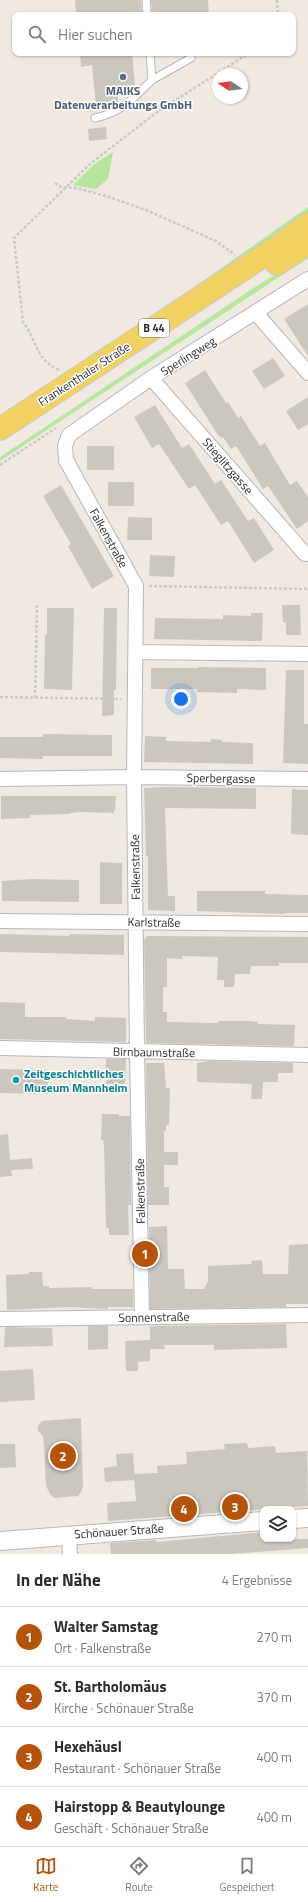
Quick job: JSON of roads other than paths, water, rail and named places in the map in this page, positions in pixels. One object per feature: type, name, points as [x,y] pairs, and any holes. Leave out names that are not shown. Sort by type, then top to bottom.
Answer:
[{"type":"main road","name":"Frankenthaler Straße","points":[[0,429],[270,251],[308,224]]},
{"type":"main road","name":"Frankenthaler Straße","points":[[0,446],[308,244]]},
{"type":"street","name":"Sperlingweg","points":[[69,435],[151,378],[308,279]]},
{"type":"street","points":[[256,313],[308,373]]},
{"type":"street","name":"Stieglitzgasse","points":[[151,378],[307,555]]},
{"type":"street","name":"Falkenstraße","points":[[69,435],[65,446],[66,460],[136,586],[134,777],[142,1318]]},
{"type":"street","points":[[136,652],[308,654]]},
{"type":"street","name":"Sperbergasse","points":[[0,779],[134,777],[308,779]]},
{"type":"street","name":"Karlstraße","points":[[0,921],[136,921],[308,924]]},
{"type":"street","name":"Birnbaumstraße","points":[[0,1048],[308,1055]]},
{"type":"street","name":"Sonnenstraße","points":[[0,1319],[308,1315]]},
{"type":"street","points":[[296,1519],[308,1518]]},
{"type":"street","name":"Schönauer Straße","points":[[0,1541],[260,1521]]},
{"type":"street","points":[[69,1535],[70,1554]]},
{"type":"lane","points":[[146,0],[147,12]]},
{"type":"lane","points":[[150,56],[152,80]]},
{"type":"lane","points":[[95,118],[110,115],[126,105],[152,80],[191,58]]},
{"type":"place","name":"MAIKS Datenverarbeitungs GmbH","points":[[123,77]]},
{"type":"place","name":"Zeitgeschichtliches Museum Mannheim","points":[[16,1080]]},
{"type":"place","name":"Walter Samstag","points":[[145,1254]]},
{"type":"place","name":"St. Bartholomäus","points":[[63,1456]]},
{"type":"place","name":"Hexehäusl","points":[[235,1507]]},
{"type":"place","name":"Hairstopp & Beautylounge","points":[[184,1509]]}]
